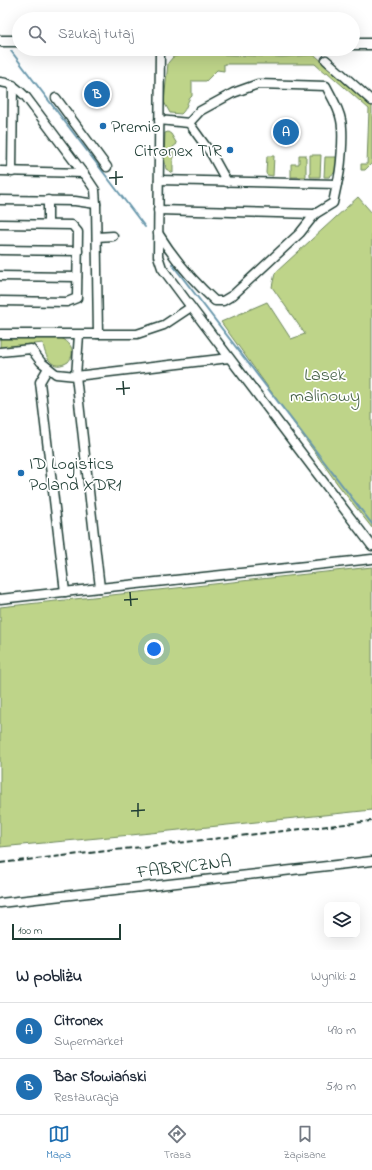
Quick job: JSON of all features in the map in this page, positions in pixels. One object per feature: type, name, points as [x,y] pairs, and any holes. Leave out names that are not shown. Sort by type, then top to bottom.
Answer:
[{"type":"main road","points":[[0,41],[12,41]]},
{"type":"main road","points":[[360,44],[372,44]]},
{"type":"street","points":[[160,56],[158,256],[162,268],[372,546]]},
{"type":"street","points":[[326,60],[372,101]]},
{"type":"street","points":[[0,82],[13,85],[26,97],[84,173],[94,190],[97,237],[98,334]]},
{"type":"street","points":[[158,233],[166,246],[205,292],[215,301],[223,301],[233,295],[300,233],[314,214],[333,203],[340,175],[342,120],[326,86],[258,84],[233,93],[200,111],[189,124]]},
{"type":"street","points":[[12,172],[13,85]]},
{"type":"street","points":[[56,98],[107,167]]},
{"type":"street","points":[[159,120],[189,124],[212,155],[227,182]]},
{"type":"street","points":[[0,171],[84,173]]},
{"type":"street","points":[[159,180],[337,184]]},
{"type":"street","points":[[0,200],[48,200],[96,204]]},
{"type":"street","points":[[48,200],[48,224]]},
{"type":"street","points":[[158,210],[314,214]]},
{"type":"street","points":[[0,224],[72,224],[78,232],[76,298],[67,302],[0,301]]},
{"type":"street","points":[[97,237],[113,236]]},
{"type":"street","points":[[0,250],[78,250]]},
{"type":"street","points":[[0,276],[77,277]]},
{"type":"street","points":[[0,334],[137,334],[164,325],[190,307]]},
{"type":"street","points":[[79,335],[76,376],[100,588]]},
{"type":"street","points":[[0,352],[31,349],[41,362],[56,374],[76,376],[229,358]]},
{"type":"street","points":[[48,368],[40,382],[65,592]]},
{"type":"street","points":[[0,599],[372,559]]},
{"type":"street","name":"FABRYCZNA","points":[[0,903],[372,861]]},
{"type":"green space","points":[[316,56],[372,106],[372,163],[365,170],[361,170],[361,164],[367,164],[369,109],[327,72],[325,73],[315,64],[224,64],[224,71],[217,70],[206,81],[192,81],[192,96],[181,114],[170,113],[164,102],[168,63],[173,57]]},
{"type":"green space","points":[[168,132],[177,144],[173,147],[173,173],[166,169],[164,157],[165,133]]},
{"type":"green space","points":[[299,155],[306,155],[306,177],[291,177],[291,164],[299,164]]},
{"type":"green space","points":[[310,155],[321,155],[320,177],[310,177]]},
{"type":"green space","points":[[267,156],[274,156],[273,176],[267,175],[266,173]]},
{"type":"green space","points":[[325,157],[338,157],[335,172],[329,177],[324,177]]},
{"type":"green space","name":"Lasek malinowy","points":[[358,197],[372,213],[372,528],[339,486],[221,322],[267,302],[291,339],[305,334],[272,287],[275,273]]},
{"type":"green space","points":[[0,338],[61,338],[65,340],[72,348],[72,355],[68,362],[58,365],[50,362],[43,343],[0,348]]},
{"type":"green space","points":[[372,567],[372,810],[0,847],[0,607]]},
{"type":"waterway","points":[[15,56],[145,227]]},
{"type":"waterway","points":[[172,264],[372,524]]},
{"type":"railway","points":[[0,863],[372,821]]},
{"type":"place","name":"Bar Słowiański","points":[[97,94]]},
{"type":"place","name":"Premio","points":[[103,126]]},
{"type":"place","name":"Citronex","points":[[286,132]]},
{"type":"place","name":"Citronex TIR","points":[[230,150]]},
{"type":"place","name":"ID Logistics Poland XDR1","points":[[21,473]]}]
